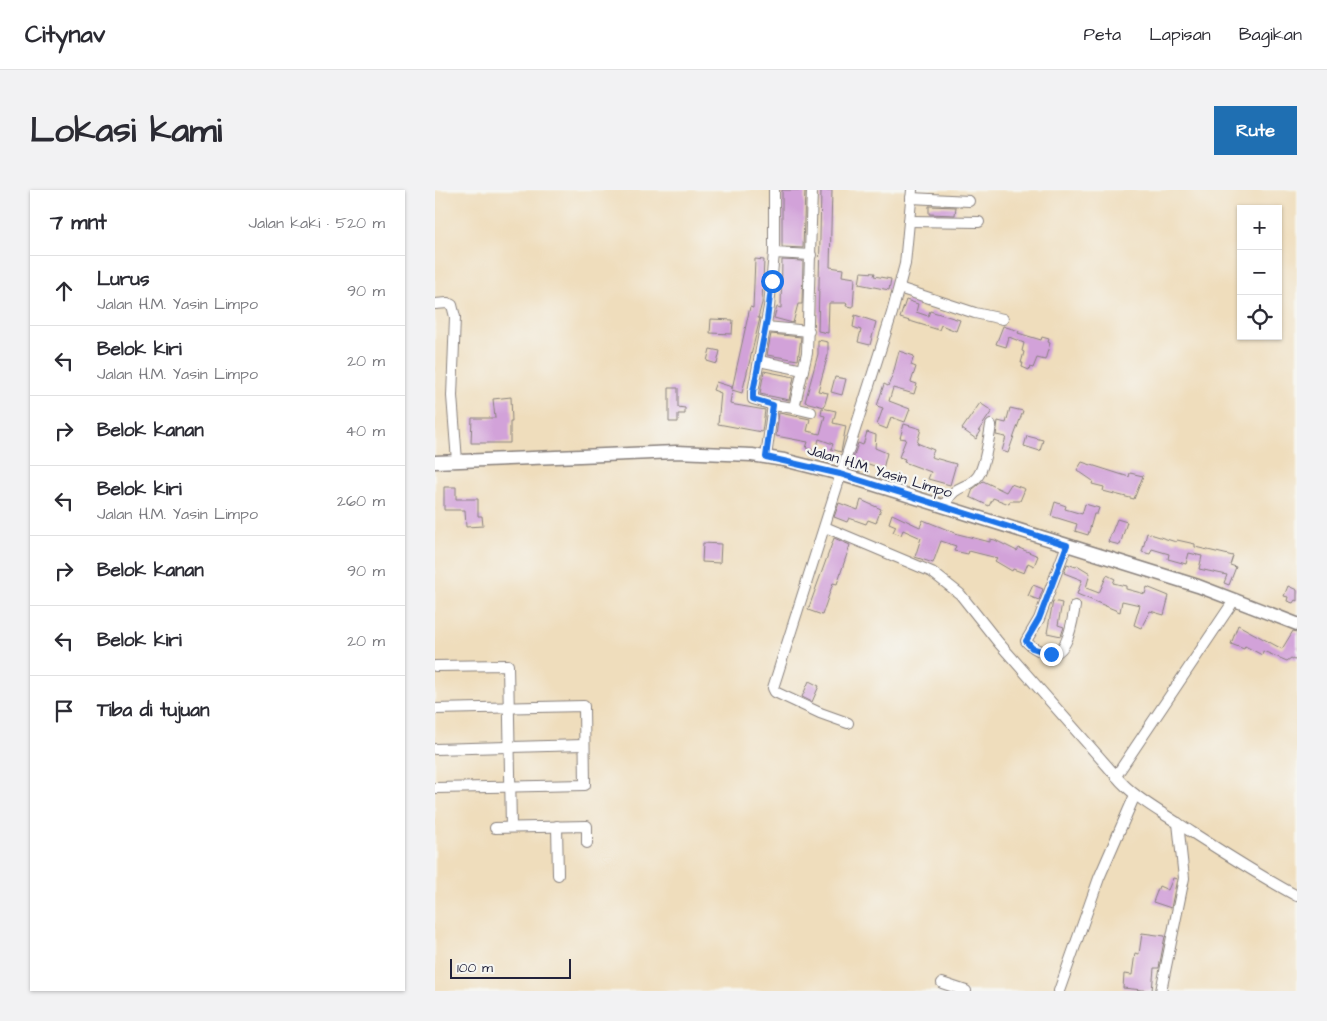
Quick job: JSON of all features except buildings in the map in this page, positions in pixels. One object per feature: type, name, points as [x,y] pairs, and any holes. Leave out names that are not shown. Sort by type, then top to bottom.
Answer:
[{"type":"main road","name":"Jalan H.M. Yasin Limpo","points":[[435,462],[675,452],[766,457],[840,474],[1067,545],[1235,599],[1297,624]]},
{"type":"street","points":[[774,190],[774,253],[766,326],[753,399],[811,412]]},
{"type":"street","points":[[795,408],[809,331],[812,190]]},
{"type":"street","points":[[848,723],[813,710],[773,689],[840,474],[878,364],[905,264],[912,194],[969,201]]},
{"type":"street","points":[[909,221],[979,222]]},
{"type":"street","points":[[774,253],[811,255]]},
{"type":"street","points":[[899,288],[975,313],[1003,319]]},
{"type":"street","points":[[435,304],[447,303],[451,305],[455,317],[452,396],[457,461]]},
{"type":"street","points":[[766,326],[809,331]]},
{"type":"street","points":[[759,361],[803,370]]},
{"type":"street","points":[[766,457],[773,405]]},
{"type":"street","points":[[944,508],[950,496],[957,488],[978,477],[991,426]]},
{"type":"street","points":[[825,527],[932,572],[959,594],[998,642],[1135,795],[1248,869],[1297,896]]},
{"type":"street","points":[[1067,545],[1039,619],[1026,641],[1028,645],[1047,654],[1061,650],[1069,636],[1075,606]]},
{"type":"street","points":[[1116,776],[1235,599]]},
{"type":"street","points":[[435,666],[508,665],[511,827]]},
{"type":"street","points":[[435,709],[584,706],[585,745],[585,785],[435,788]]},
{"type":"street","points":[[435,749],[585,745]]},
{"type":"street","points":[[1059,991],[1099,878],[1135,795]]},
{"type":"street","points":[[1161,991],[1174,936],[1184,878],[1177,823]]},
{"type":"street","points":[[557,826],[558,875]]},
{"type":"street","points":[[495,828],[587,826],[587,843]]},
{"type":"street","points":[[942,983],[966,991]]},
{"type":"route","points":[[772,281],[767,320],[753,392],[753,399],[773,405],[766,457],[840,474],[1067,545],[1037,624],[1026,641],[1032,648],[1051,654]]}]
